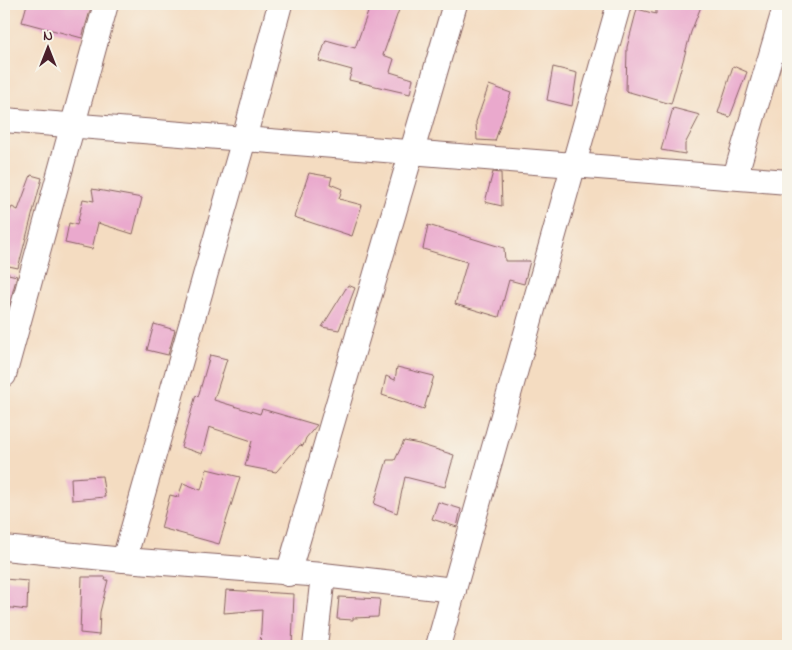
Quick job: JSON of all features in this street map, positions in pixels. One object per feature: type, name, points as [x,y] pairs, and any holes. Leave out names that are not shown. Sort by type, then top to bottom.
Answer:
[{"type":"street","points":[[4,375],[71,125],[106,4]]},
{"type":"street","points":[[124,560],[244,139],[280,4]]},
{"type":"street","points":[[288,574],[455,4]]},
{"type":"street","points":[[438,646],[619,4]]},
{"type":"street","points":[[735,177],[786,4]]},
{"type":"street","points":[[4,120],[788,182]]},
{"type":"street","points":[[4,548],[288,574],[324,575],[454,590]]},
{"type":"street","points":[[315,646],[324,575]]},
{"type":"building","points":[[27,4],[92,4],[82,38],[22,22]]},
{"type":"building","points":[[371,4],[401,4],[383,55],[394,59],[390,72],[413,79],[410,94],[349,80],[352,70],[319,61],[326,40],[355,48]]},
{"type":"building","points":[[656,4],[702,4],[691,32],[671,104],[626,91],[627,47],[637,9],[656,14]]},
{"type":"building","points":[[733,66],[747,72],[730,117],[718,113]]},
{"type":"building","points":[[553,67],[577,73],[572,106],[547,100]]},
{"type":"building","points":[[489,85],[511,93],[495,141],[477,140],[476,122]]},
{"type":"building","points":[[673,108],[700,115],[685,144],[685,154],[661,150]]},
{"type":"building","points":[[493,172],[501,173],[502,206],[485,202]]},
{"type":"building","points":[[309,173],[332,177],[330,184],[342,189],[339,199],[362,205],[352,236],[294,217]]},
{"type":"building","points":[[31,175],[42,178],[18,268],[4,265],[4,223],[12,207],[18,210]]},
{"type":"building","points":[[92,189],[142,198],[133,234],[98,223],[92,249],[65,243],[69,223],[77,225],[83,199],[94,201]]},
{"type":"building","points":[[428,225],[504,248],[505,261],[530,261],[524,284],[509,280],[499,317],[455,304],[467,262],[423,249]]},
{"type":"building","points":[[4,273],[17,276],[5,320],[4,320]]},
{"type":"building","points":[[348,285],[355,288],[339,330],[322,327]]},
{"type":"building","points":[[154,324],[175,330],[168,355],[147,350]]},
{"type":"building","points":[[210,355],[227,359],[214,400],[260,414],[262,409],[317,425],[306,438],[303,446],[300,445],[276,472],[245,466],[252,441],[209,427],[202,454],[181,447]]},
{"type":"building","points":[[397,367],[434,376],[424,409],[382,395],[386,376],[395,380]]},
{"type":"building","points":[[404,441],[454,455],[445,487],[405,477],[397,513],[374,504],[387,460],[395,460]]},
{"type":"building","points":[[207,469],[240,477],[219,544],[161,528],[170,495],[178,497],[183,483],[201,490]]},
{"type":"building","points":[[102,476],[105,497],[72,500],[71,478]]},
{"type":"building","points":[[438,502],[461,509],[457,527],[432,519]]},
{"type":"building","points":[[82,577],[106,577],[105,580],[108,580],[100,612],[99,635],[80,633]]},
{"type":"building","points":[[4,579],[28,581],[27,610],[4,607]]},
{"type":"building","points":[[226,590],[294,594],[292,646],[260,646],[262,610],[224,613]]},
{"type":"building","points":[[339,597],[380,599],[378,617],[353,618],[353,620],[337,619]]}]
